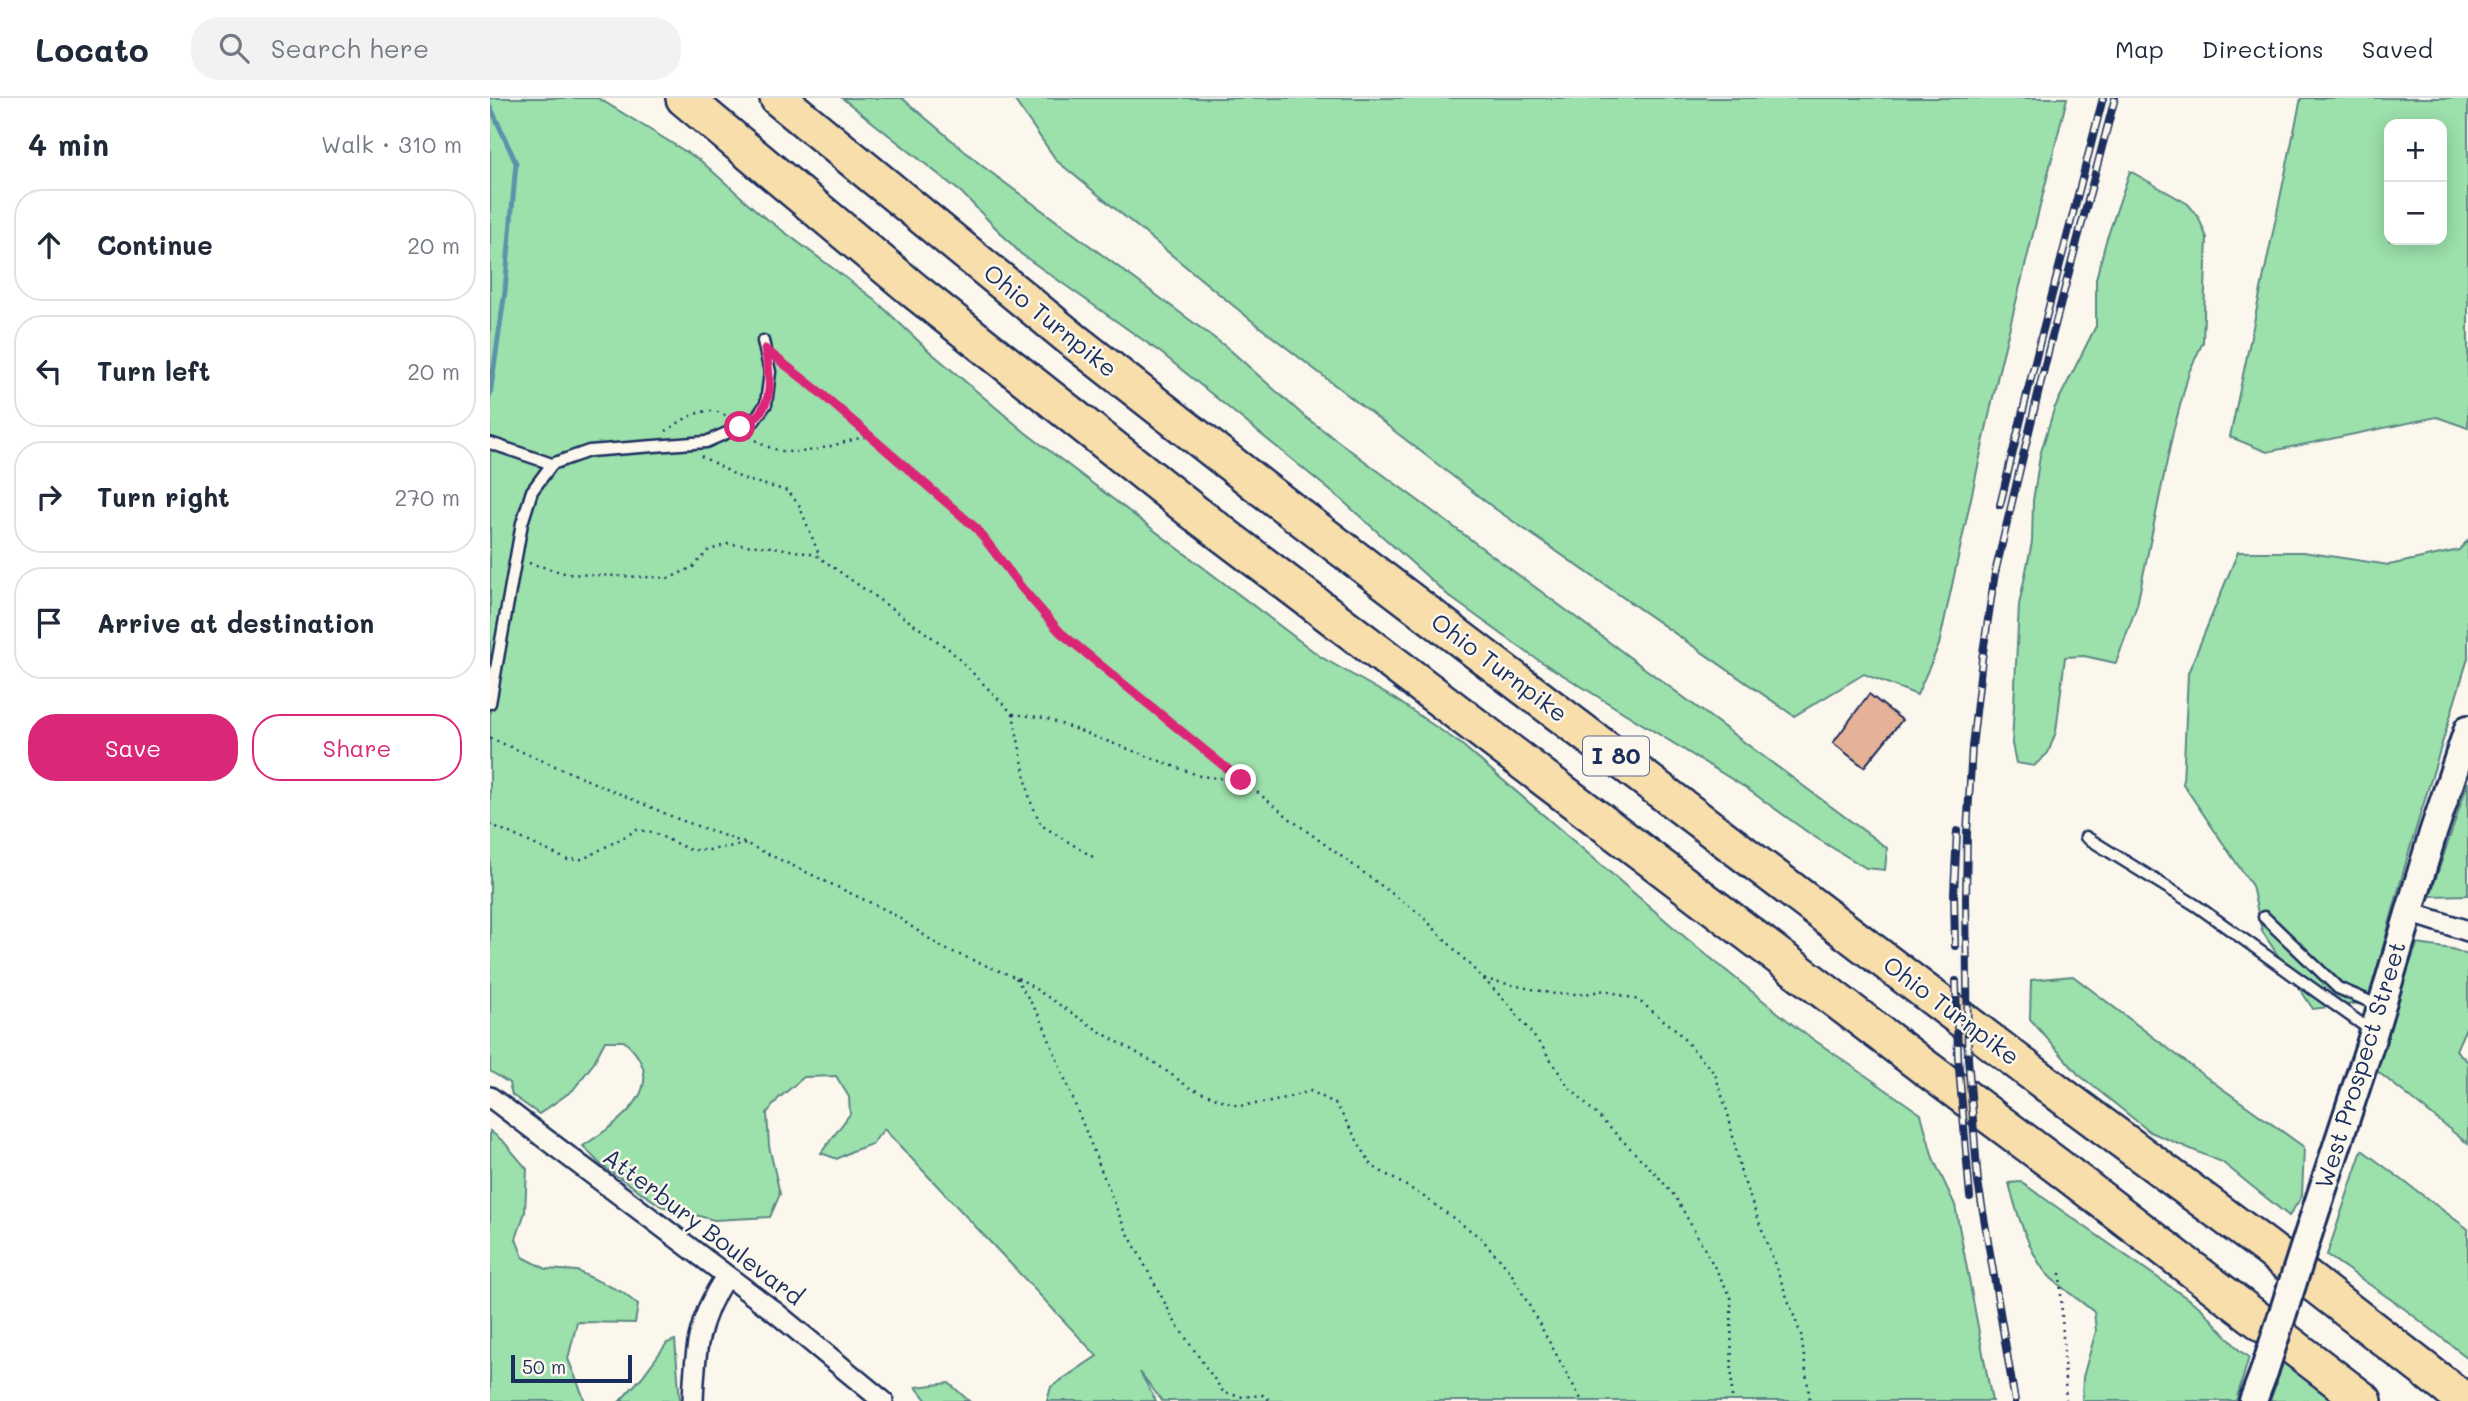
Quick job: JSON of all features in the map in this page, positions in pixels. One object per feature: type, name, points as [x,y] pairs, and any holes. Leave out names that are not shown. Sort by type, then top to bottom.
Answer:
[{"type":"highway","name":"I 80","points":[[684,98],[915,291],[1195,513],[2364,1401]]},
{"type":"highway","name":"Ohio Turnpike","points":[[778,98],[1042,315],[1262,488],[2068,1100],[2265,1246],[2465,1401]]},
{"type":"street","name":"West Prospect Street","points":[[2253,1401],[2468,729]]},
{"type":"street","points":[[2409,912],[2468,931]]},
{"type":"street","name":"Atterbury Boulevard","points":[[490,1097],[814,1342],[883,1401]]},
{"type":"street","points":[[693,1401],[698,1336],[714,1293],[726,1276]]},
{"type":"lane","points":[[490,703],[522,523],[532,491],[552,464],[589,452],[706,442],[754,421],[766,404],[770,372],[764,345]]},
{"type":"lane","points":[[491,444],[552,464]]},
{"type":"lane","points":[[2086,837],[2197,906],[2373,1032]]},
{"type":"lane","points":[[2264,917],[2339,988],[2361,1000],[2381,1006]]},
{"type":"path","points":[[764,345],[977,529],[1021,587],[1060,632],[1293,821],[1420,914],[1511,1007],[1544,1048],[1567,1085],[1657,1175],[1676,1198],[1731,1297],[1732,1401]]},
{"type":"path","points":[[680,444],[743,479],[788,491],[799,505],[820,557]]},
{"type":"path","points":[[516,559],[568,574],[670,578],[693,567],[708,551],[727,544],[774,547],[820,557],[950,650],[1013,714],[1031,800],[1041,825],[1093,857]]},
{"type":"path","points":[[1013,714],[1045,718],[1200,776],[1241,780]]},
{"type":"path","points":[[490,738],[678,819],[747,844],[890,912],[943,948],[1016,977],[1189,1087],[1238,1106],[1271,1102],[1311,1091],[1335,1104],[1372,1166],[1420,1194],[1481,1238],[1510,1272],[1583,1401]]},
{"type":"path","points":[[490,824],[568,860],[583,859],[637,830],[652,832],[690,850],[747,844]]},
{"type":"path","points":[[1016,977],[1041,1018],[1122,1222],[1176,1324],[1224,1393],[1243,1397],[1262,1395],[1271,1401]]},
{"type":"path","points":[[1484,979],[1555,994],[1585,994],[1605,990],[1638,1000],[1675,1029],[1715,1074],[1728,1114],[1741,1173],[1801,1335],[1810,1401]]},
{"type":"path","points":[[2060,1273],[2066,1401]]},
{"type":"green space","points":[[490,98],[598,98],[701,161],[759,213],[874,299],[928,350],[1026,433],[1321,657],[1395,699],[1461,744],[1686,938],[1797,1028],[1921,1114],[1933,1158],[1955,1205],[1992,1401],[1162,1401],[1140,1372],[1156,1401],[1047,1401],[1051,1387],[1097,1356],[884,1129],[872,1144],[837,1159],[821,1153],[850,1114],[849,1097],[836,1076],[804,1077],[779,1098],[767,1113],[769,1146],[780,1194],[770,1217],[714,1220],[661,1206],[600,1164],[583,1146],[626,1113],[643,1087],[644,1072],[638,1057],[624,1041],[605,1041],[593,1064],[573,1090],[539,1114],[512,1095],[509,1083],[490,1071]]},
{"type":"green space","points":[[842,98],[902,98],[981,165],[1229,349],[1304,416],[1887,848],[1885,870],[1866,868],[1813,836],[1746,788],[1532,656],[1450,597],[1343,501],[1160,352],[1021,254],[962,193]]},
{"type":"green space","points":[[1013,98],[2067,98],[1999,370],[1939,645],[1917,695],[1864,674],[1794,716],[1494,508],[1257,325],[1057,161]]},
{"type":"green space","points":[[2301,98],[2468,98],[2468,428],[2437,417],[2267,452],[2230,437]]},
{"type":"green space","points":[[2130,171],[2188,204],[2198,216],[2207,238],[2203,342],[2189,372],[2173,432],[2137,605],[2116,663],[2084,656],[2065,657],[2056,732],[2048,753],[2034,766],[2016,763],[2012,744],[2019,605],[2032,542],[2033,501],[2040,455],[2054,409],[2096,326],[2096,279]]},
{"type":"green space","points":[[2468,540],[2468,658],[2408,855],[2368,1002],[2313,1009],[2262,931],[2252,886],[2183,784],[2188,673],[2238,552],[2303,552],[2389,565],[2459,550]]},
{"type":"green space","points":[[2468,782],[2468,895],[2430,896]]},
{"type":"green space","points":[[2417,944],[2452,949],[2468,955],[2468,1023],[2456,1050],[2468,1062],[2468,1144],[2372,1067]]},
{"type":"green space","points":[[2073,976],[2199,1072],[2304,1147],[2302,1196],[2289,1216],[2222,1162],[2150,1132],[2078,1074],[2030,1019],[2031,980]]},
{"type":"green space","points":[[490,1131],[504,1142],[527,1169],[525,1212],[516,1239],[523,1257],[546,1269],[577,1271],[622,1292],[638,1305],[635,1323],[577,1322],[568,1359],[585,1401],[490,1401]]},
{"type":"green space","points":[[2362,1150],[2468,1229],[2468,1358],[2406,1310],[2327,1255]]},
{"type":"green space","points":[[2021,1182],[2201,1308],[2240,1351],[2249,1357],[2236,1401],[2082,1401],[2083,1377],[2096,1331],[2094,1312],[2051,1278],[2037,1259],[2020,1219],[2009,1183]]},
{"type":"green space","points":[[675,1340],[680,1401],[620,1401],[667,1343]]},
{"type":"green space","points":[[2284,1360],[2335,1401],[2270,1401]]},
{"type":"green space","points":[[949,1383],[969,1401],[927,1401],[916,1387]]},
{"type":"building","points":[[1869,694],[1902,720],[1864,767],[1833,743]]},
{"type":"waterway","points":[[490,106],[516,163],[505,291],[490,395]]},
{"type":"railway","points":[[2000,505],[2103,98]]},
{"type":"railway","points":[[2015,1401],[1978,1182],[1968,1058],[1966,899],[1972,747],[1995,573],[2050,344],[2115,98]]},
{"type":"railway","points":[[1955,946],[1957,831]]},
{"type":"railway","points":[[1956,981],[1958,1057],[1970,1197]]},
{"type":"route","points":[[740,427],[754,421],[766,404],[770,372],[765,349],[816,389],[977,529],[1021,587],[1060,632],[1241,780]]}]
